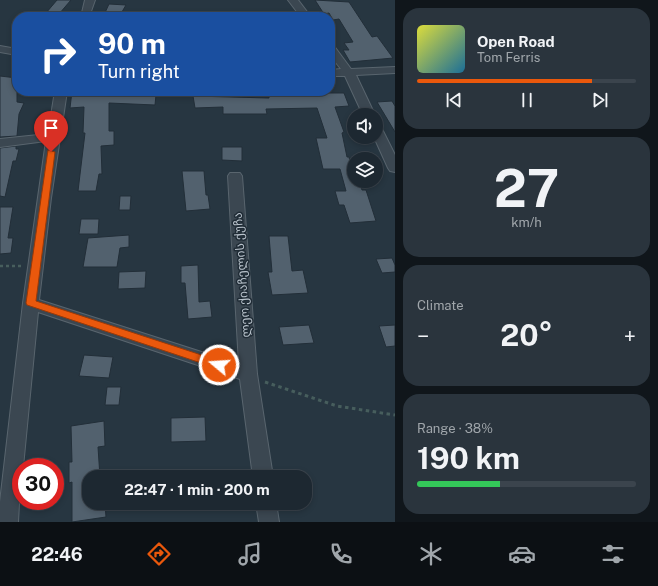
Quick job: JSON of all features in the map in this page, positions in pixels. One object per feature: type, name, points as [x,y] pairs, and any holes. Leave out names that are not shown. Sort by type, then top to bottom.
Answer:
[{"type":"street","points":[[86,12],[90,0]]},
{"type":"street","points":[[293,0],[302,12]]},
{"type":"street","points":[[0,50],[12,51]]},
{"type":"street","points":[[335,55],[349,73],[366,108]]},
{"type":"street","points":[[335,73],[395,70]]},
{"type":"street","points":[[8,522],[31,303],[53,137],[60,96]]},
{"type":"street","points":[[0,143],[53,137]]},
{"type":"street","points":[[383,143],[395,168]]},
{"type":"street","name":"ლეო ქიაჩელის ქუჩა","points":[[235,176],[248,374],[262,470]]},
{"type":"street","points":[[31,303],[248,374]]},
{"type":"street","points":[[267,510],[269,522]]},
{"type":"path","points":[[0,266],[36,265]]},
{"type":"path","points":[[248,374],[290,392],[337,406],[395,415]]},
{"type":"building","points":[[57,0],[71,0],[61,12],[47,12]]},
{"type":"building","points":[[315,0],[349,2],[372,37],[377,36],[393,58],[350,62],[343,50],[349,50],[344,43],[353,42],[339,19],[335,20],[335,12],[323,12]]},
{"type":"building","points":[[109,4],[126,5],[122,12],[105,12]]},
{"type":"building","points":[[0,76],[12,77],[12,96],[17,96],[17,102],[24,103],[19,114],[17,136],[0,137]]},
{"type":"building","points":[[335,93],[344,93],[349,106],[335,107],[344,132],[342,133],[347,157],[347,188],[361,188],[362,190],[366,190],[376,221],[350,223],[344,205],[339,205],[335,191],[346,191],[340,169],[323,169],[316,138],[327,138],[317,108],[266,109],[267,114],[223,114],[223,107],[195,108],[193,96],[269,98],[269,96],[335,96]]},
{"type":"building","points":[[71,96],[156,96],[155,105],[109,103],[109,131],[114,131],[114,145],[101,146],[102,174],[99,174],[96,191],[78,191],[85,133],[83,133],[84,107],[70,108]]},
{"type":"building","points":[[392,101],[395,106],[395,132],[383,112],[383,108],[381,108],[377,102]]},
{"type":"building","points":[[16,146],[16,149],[19,149],[16,161],[13,161],[5,197],[0,196],[0,148]]},
{"type":"building","points":[[222,147],[242,147],[242,161],[222,160]]},
{"type":"building","points":[[182,171],[204,171],[206,195],[208,195],[210,209],[186,211]]},
{"type":"building","points":[[120,196],[131,196],[130,210],[119,210]]},
{"type":"building","points":[[0,207],[13,207],[8,238],[13,238],[11,253],[0,254]]},
{"type":"building","points":[[81,219],[99,219],[98,234],[79,234]]},
{"type":"building","points":[[129,235],[129,247],[120,248],[117,267],[83,267],[88,238]]},
{"type":"building","points":[[269,236],[288,236],[292,271],[303,270],[308,293],[272,295],[268,272],[272,272]]},
{"type":"building","points":[[392,258],[395,265],[395,272],[382,273],[376,259]]},
{"type":"building","points":[[198,265],[199,302],[210,301],[212,317],[188,319],[185,283],[181,283],[181,266]]},
{"type":"building","points":[[146,271],[145,288],[118,289],[119,272]]},
{"type":"building","points":[[309,325],[314,343],[283,345],[279,327]]},
{"type":"building","points":[[395,325],[395,346],[386,347],[379,326]]},
{"type":"building","points":[[84,355],[113,357],[109,378],[79,376]]},
{"type":"building","points":[[107,387],[121,387],[119,405],[105,405]]},
{"type":"building","points":[[205,417],[206,441],[171,442],[171,418]]},
{"type":"building","points":[[104,421],[105,446],[98,447],[100,470],[82,470],[82,510],[106,510],[106,517],[72,522],[72,482],[69,483],[69,462],[72,462],[71,426]]},
{"type":"route","points":[[51,152],[31,303],[219,365]]}]
